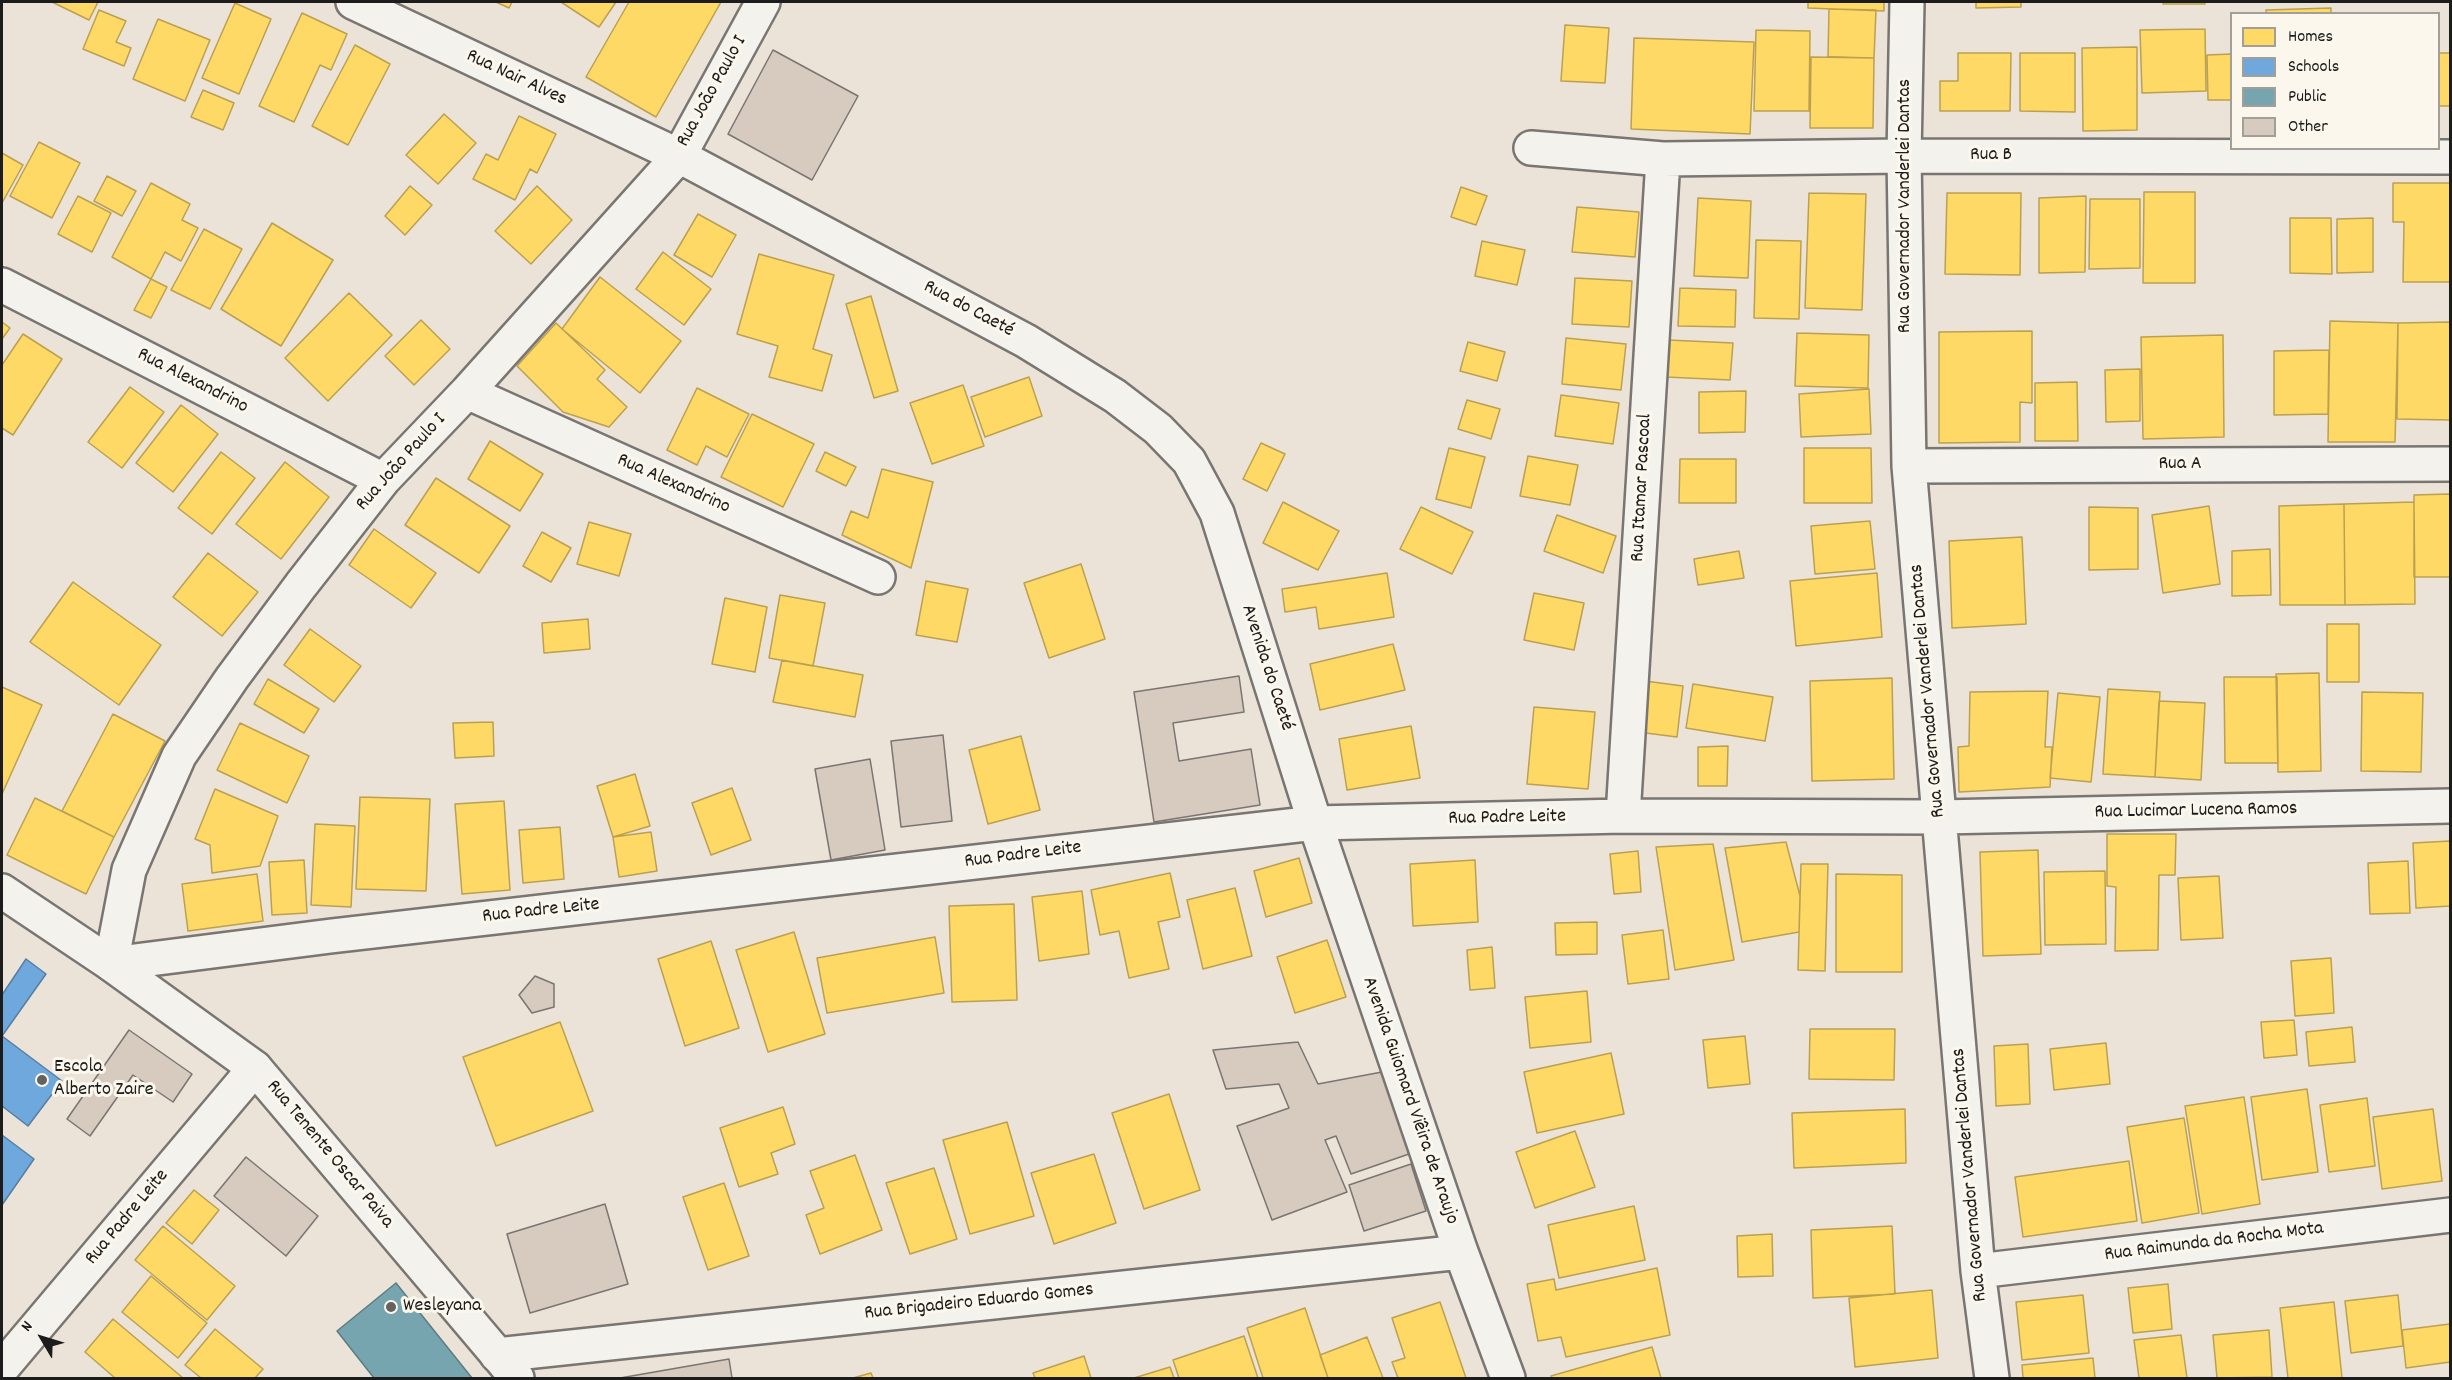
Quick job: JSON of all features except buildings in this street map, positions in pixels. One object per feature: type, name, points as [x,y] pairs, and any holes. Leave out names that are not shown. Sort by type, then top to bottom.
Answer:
[{"type":"street","name":"Rua Nair Alves","points":[[353,2],[679,156]]},
{"type":"street","name":"Rua João Paulo I","points":[[111,964],[129,870],[179,756],[300,585],[383,480],[467,392],[679,156],[763,2]]},
{"type":"street","name":"Rua Governador Vanderlei Dantas","points":[[1907,2],[1904,156],[1909,466],[1941,817],[1978,1271],[1992,1378]]},
{"type":"street","name":"Rua B","points":[[1531,148],[1663,159],[1904,156],[2451,157]]},
{"type":"street","name":"Rua do Caeté","points":[[679,156],[1026,341],[1115,396],[1158,429],[1189,462],[1217,513]]},
{"type":"street","name":"Rua Itamar Pascoal","points":[[1623,816],[1663,159]]},
{"type":"street","name":"Rua Alexandrino","points":[[2,285],[383,480]]},
{"type":"street","name":"Rua Alexandrino","points":[[467,392],[878,578]]},
{"type":"street","name":"Rua A","points":[[1909,466],[2451,464]]},
{"type":"street","name":"Avenida do Caeté","points":[[1217,513],[1315,823]]},
{"type":"street","name":"Rua Lucimar Lucena Ramos","points":[[1941,817],[2451,807]]},
{"type":"street","name":"Rua Padre Leite","points":[[111,964],[331,936],[1315,823],[1623,816],[1941,817]]},
{"type":"street","name":"Avenida Guiomard Viêira de Araujo","points":[[1315,823],[1461,1252],[1508,1378]]},
{"type":"street","name":"Rua Tenente Oscar Paiva","points":[[2,891],[111,964],[255,1068],[507,1366]]},
{"type":"street","name":"Rua Padre Leite","points":[[2,1368],[255,1068]]},
{"type":"street","name":"Rua Raimunda da Rocha Mota","points":[[1978,1271],[2451,1215]]},
{"type":"street","name":"Rua Brigadeiro Eduardo Gomes","points":[[507,1366],[1461,1252]]},
{"type":"place","name":"Escola Alberto Zaire","points":[[42,1080]]},
{"type":"place","name":"Wesleyana","points":[[391,1307]]}]
